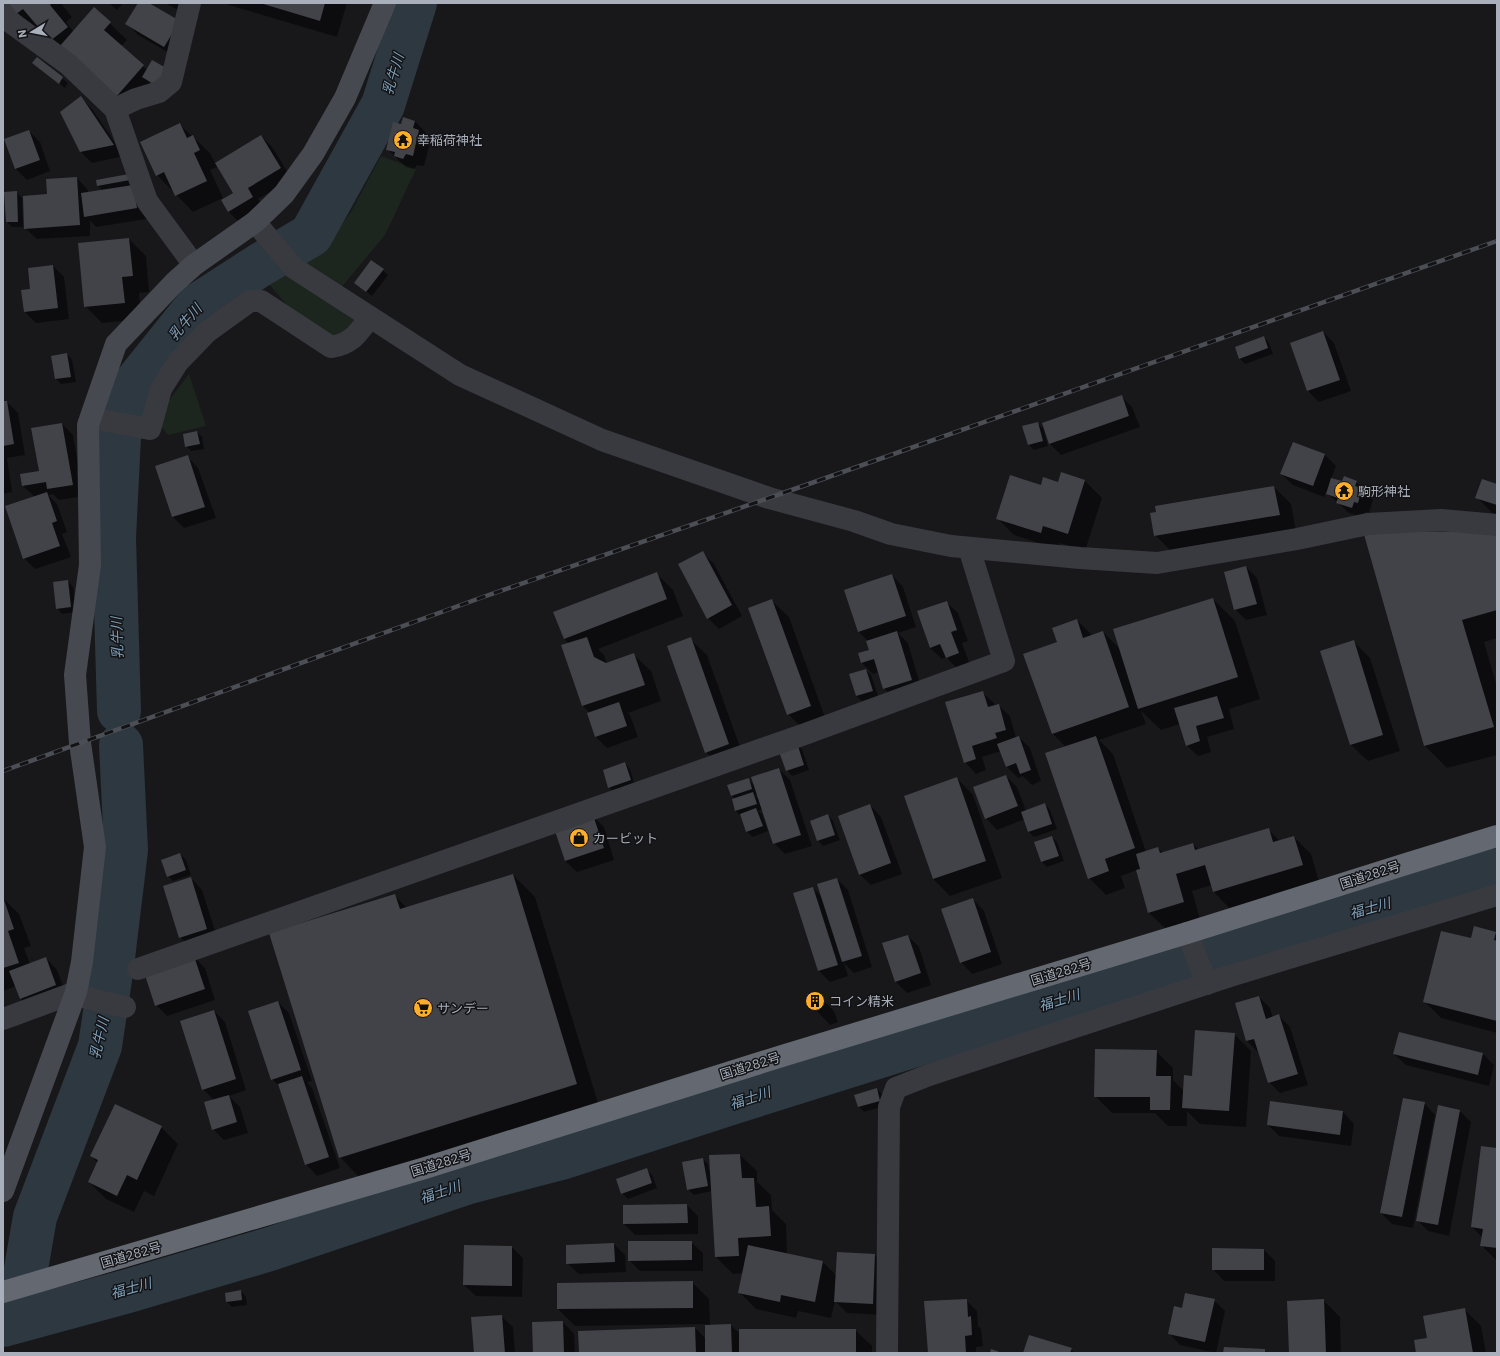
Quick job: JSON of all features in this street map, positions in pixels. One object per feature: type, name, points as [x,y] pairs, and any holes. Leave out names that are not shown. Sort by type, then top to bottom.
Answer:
[{"type":"highway","name":"国道282号","points":[[3,1292],[425,1168],[782,1056],[1188,934],[1497,836]]},
{"type":"street","points":[[115,109],[136,99],[159,92],[171,82],[190,3]]},
{"type":"street","points":[[3,1191],[81,995],[82,962],[95,847],[80,743],[75,675],[90,565],[88,425],[92,418],[116,344],[174,283],[194,266],[254,222],[284,194],[313,154],[345,98],[385,3]]},
{"type":"street","points":[[3,12],[9,21],[68,64],[115,109],[147,201],[194,266]]},
{"type":"street","points":[[254,222],[294,268],[460,375],[602,440],[769,498],[854,521],[891,534],[951,546],[969,548],[1157,563],[1297,539],[1368,524],[1441,520],[1497,525]]},
{"type":"street","points":[[92,418],[150,429],[162,389],[178,362],[207,332],[250,301],[261,301],[331,347],[340,346],[353,339],[370,317]]},
{"type":"street","points":[[138,969],[805,734],[1004,661],[969,548]]},
{"type":"street","points":[[887,1353],[889,1107],[896,1088],[929,1075],[1206,983],[1497,895]]},
{"type":"street","points":[[1188,934],[1206,983]]},
{"type":"street","points":[[3,1019],[81,995],[125,1007]]},
{"type":"shaded area","points":[[381,156],[416,169],[385,235],[339,290],[300,263],[332,238],[351,212]]},
{"type":"shaded area","points":[[287,272],[359,322],[350,339],[328,337],[298,318],[269,284]]},
{"type":"shaded area","points":[[189,374],[206,426],[168,435],[155,419]]},
{"type":"building","points":[[8,3],[52,3],[50,5],[68,27],[50,41],[23,9],[16,14]]},
{"type":"building","points":[[138,3],[149,3],[180,21],[164,47],[125,24]]},
{"type":"building","points":[[260,3],[325,3],[320,21]]},
{"type":"building","points":[[94,7],[111,22],[104,30],[144,65],[116,97],[59,47]]},
{"type":"building","points":[[37,57],[63,77],[59,84],[32,63]]},
{"type":"building","points":[[152,60],[168,69],[158,87],[142,77]]},
{"type":"building","points":[[81,96],[114,145],[80,152],[60,112]]},
{"type":"building","name":"幸稲荷神社","points":[[403,117],[415,121],[413,128],[419,130],[413,156],[406,154],[403,159],[394,156],[395,152],[386,150],[393,122],[401,124]]},
{"type":"building","points":[[180,123],[187,138],[193,135],[200,150],[194,153],[207,181],[175,196],[164,172],[156,176],[140,142]]},
{"type":"building","points":[[29,130],[40,160],[15,169],[4,139]]},
{"type":"building","points":[[261,135],[281,168],[248,188],[253,197],[228,212],[221,200],[233,193],[215,163]]},
{"type":"building","points":[[129,174],[130,180],[97,186],[96,180]]},
{"type":"building","points":[[77,177],[80,225],[24,229],[23,196],[47,194],[46,179]]},
{"type":"building","points":[[133,185],[137,208],[84,217],[81,193]]},
{"type":"building","points":[[17,191],[18,222],[6,222],[4,192]]},
{"type":"building","points":[[129,238],[133,276],[122,277],[125,303],[84,307],[78,243]]},
{"type":"building","points":[[371,260],[384,269],[366,292],[354,283]]},
{"type":"building","points":[[53,265],[58,308],[24,312],[21,290],[30,289],[28,268]]},
{"type":"building","points":[[1323,331],[1340,380],[1307,391],[1290,343]]},
{"type":"building","points":[[1264,336],[1268,348],[1239,359],[1235,347]]},
{"type":"building","points":[[67,353],[71,377],[55,379],[51,356]]},
{"type":"building","points":[[1122,395],[1129,416],[1049,444],[1042,423]]},
{"type":"building","points":[[3,401],[7,401],[14,444],[3,446]]},
{"type":"building","points":[[1038,422],[1043,441],[1028,445],[1022,426]]},
{"type":"building","points":[[62,423],[73,485],[47,489],[46,482],[22,486],[20,474],[39,471],[31,428]]},
{"type":"building","points":[[197,431],[200,444],[185,447],[183,434]]},
{"type":"building","points":[[1293,442],[1325,454],[1313,486],[1280,474]]},
{"type":"building","points":[[188,455],[205,507],[172,517],[155,466]]},
{"type":"building","points":[[1061,472],[1085,480],[1068,534],[1043,526],[1041,533],[996,519],[1010,475],[1041,485],[1043,477],[1058,482]]},
{"type":"building","name":"駒形神社","points":[[1344,476],[1357,481],[1355,486],[1362,488],[1358,503],[1354,502],[1352,508],[1336,503],[1338,498],[1326,494],[1331,478],[1342,481]]},
{"type":"building","points":[[1482,479],[1497,484],[1497,505],[1475,498]]},
{"type":"building","points":[[1274,486],[1280,515],[1154,536],[1150,513],[1156,512],[1155,506]]},
{"type":"building","points":[[47,492],[57,521],[52,523],[60,546],[23,559],[5,506]]},
{"type":"building","points":[[1363,531],[1497,532],[1497,610],[1462,620],[1494,727],[1424,746]]},
{"type":"building","points":[[703,551],[732,605],[707,619],[678,564]]},
{"type":"building","points":[[1246,566],[1257,604],[1234,610],[1224,572]]},
{"type":"building","points":[[657,572],[667,599],[564,639],[553,612]]},
{"type":"building","points":[[892,574],[906,616],[858,632],[844,590]]},
{"type":"building","points":[[68,580],[71,607],[56,609],[53,582]]},
{"type":"building","points":[[1213,598],[1238,677],[1138,709],[1113,629]]},
{"type":"building","points":[[772,599],[811,706],[787,715],[748,608]]},
{"type":"building","points":[[947,601],[957,630],[951,632],[959,653],[946,658],[940,644],[930,648],[917,611]]},
{"type":"building","points":[[1077,619],[1083,638],[1103,631],[1129,707],[1052,734],[1023,654],[1057,642],[1052,628]]},
{"type":"building","points":[[897,631],[912,680],[883,689],[874,659],[861,663],[858,653],[869,650],[866,641]]},
{"type":"building","points":[[587,637],[594,657],[606,663],[634,653],[645,685],[582,706],[561,645]]},
{"type":"building","points":[[691,637],[729,744],[705,753],[667,646]]},
{"type":"building","points":[[1354,640],[1383,735],[1350,745],[1320,651]]},
{"type":"building","points":[[866,669],[873,691],[856,696],[849,674]]},
{"type":"building","points":[[983,691],[988,707],[999,704],[1006,730],[995,733],[997,738],[972,746],[976,759],[964,763],[945,702]]},
{"type":"building","points":[[1217,696],[1224,718],[1196,726],[1200,741],[1186,746],[1174,708]]},
{"type":"building","points":[[619,702],[627,726],[595,737],[587,713]]},
{"type":"building","points":[[1019,736],[1031,770],[1020,774],[1016,763],[1006,767],[997,744]]},
{"type":"building","points":[[1096,736],[1135,848],[1105,859],[1109,871],[1088,879],[1045,753]]},
{"type":"building","points":[[797,743],[804,765],[786,771],[778,749]]},
{"type":"building","points":[[625,762],[631,780],[608,788],[603,770]]},
{"type":"building","points":[[779,768],[801,835],[773,844],[751,777]]},
{"type":"building","points":[[1006,775],[1018,806],[985,819],[973,787]]},
{"type":"building","points":[[957,777],[986,861],[933,879],[904,796]]},
{"type":"building","points":[[749,778],[752,789],[731,796],[727,785]]},
{"type":"building","points":[[753,792],[757,804],[735,811],[732,799]]},
{"type":"building","points":[[1045,803],[1052,824],[1028,832],[1021,812]]},
{"type":"building","points":[[870,804],[891,863],[859,875],[838,816]]},
{"type":"building","points":[[756,808],[763,826],[746,832],[740,814]]},
{"type":"building","points":[[828,814],[835,835],[817,841],[810,821]]},
{"type":"building","name":"カービット","points":[[593,815],[604,848],[565,861],[554,828]]},
{"type":"building","points":[[1269,828],[1273,842],[1294,836],[1303,865],[1213,892],[1205,865],[1176,874],[1184,902],[1148,913],[1136,870],[1140,869],[1136,854],[1158,847],[1160,853],[1193,843],[1195,850]]},
{"type":"building","points":[[1052,836],[1059,856],[1041,862],[1034,842]]},
{"type":"building","points":[[180,853],[186,870],[167,877],[161,860]]},
{"type":"building","name":"サンデー","points":[[513,874],[577,1084],[339,1158],[269,933],[395,894],[400,909]]},
{"type":"building","points":[[191,877],[207,929],[179,938],[163,886]]},
{"type":"building","points":[[837,878],[862,956],[842,962],[817,884]]},
{"type":"building","points":[[813,887],[838,965],[818,971],[793,893]]},
{"type":"building","points":[[3,897],[14,929],[8,931],[19,963],[3,968]]},
{"type":"building","points":[[973,898],[991,952],[960,963],[941,909]]},
{"type":"building","points":[[1474,926],[1496,932],[1494,940],[1497,941],[1497,1021],[1423,1002],[1441,931],[1471,938]]},
{"type":"building","points":[[908,935],[921,973],[895,982],[882,943]]},
{"type":"building","points":[[194,956],[205,989],[155,1006],[144,972]]},
{"type":"building","points":[[46,957],[56,985],[20,999],[9,971]]},
{"type":"building","name":"コイン精米","points":[[817,993],[822,1005],[813,1008],[808,997]]},
{"type":"building","points":[[1259,996],[1266,1019],[1279,1014],[1298,1074],[1268,1083],[1254,1039],[1246,1041],[1235,1003]]},
{"type":"building","points":[[278,1001],[301,1070],[271,1080],[248,1011]]},
{"type":"building","points":[[214,1010],[236,1079],[202,1090],[180,1021]]},
{"type":"building","points":[[1195,1030],[1235,1033],[1229,1111],[1182,1108],[1184,1075],[1192,1076]]},
{"type":"building","points":[[1399,1032],[1483,1053],[1478,1075],[1393,1054]]},
{"type":"building","points":[[1095,1049],[1157,1050],[1156,1076],[1171,1076],[1170,1110],[1150,1110],[1150,1097],[1094,1097]]},
{"type":"building","points":[[302,1076],[329,1157],[305,1165],[278,1084]]},
{"type":"building","points":[[877,1088],[880,1101],[858,1107],[854,1095]]},
{"type":"building","points":[[229,1095],[237,1122],[212,1130],[204,1102]]},
{"type":"building","points":[[1403,1098],[1425,1102],[1402,1217],[1380,1213]]},
{"type":"building","points":[[1270,1101],[1343,1111],[1340,1135],[1267,1125]]},
{"type":"building","points":[[115,1104],[162,1126],[137,1180],[127,1175],[117,1196],[88,1182],[98,1160],[90,1156]]},
{"type":"building","points":[[1438,1105],[1460,1110],[1438,1225],[1416,1221]]},
{"type":"building","points":[[1481,1146],[1497,1148],[1497,1248],[1480,1246],[1483,1229],[1471,1227]]},
{"type":"building","points":[[740,1154],[742,1178],[754,1178],[756,1207],[769,1206],[771,1236],[738,1238],[739,1256],[715,1257],[709,1155]]},
{"type":"building","points":[[703,1158],[708,1186],[687,1190],[682,1162]]},
{"type":"building","points":[[647,1168],[652,1183],[621,1194],[616,1179]]},
{"type":"building","points":[[687,1204],[688,1223],[623,1224],[623,1205]]},
{"type":"building","points":[[628,1241],[692,1241],[692,1260],[628,1261]]},
{"type":"building","points":[[614,1243],[615,1262],[566,1264],[566,1245]]},
{"type":"building","points":[[464,1245],[512,1246],[512,1286],[463,1285]]},
{"type":"building","points":[[748,1245],[823,1261],[815,1302],[781,1295],[780,1302],[738,1293]]},
{"type":"building","points":[[1212,1248],[1264,1249],[1264,1270],[1212,1270]]},
{"type":"building","points":[[837,1252],[875,1254],[873,1304],[834,1302]]},
{"type":"building","points":[[693,1281],[693,1308],[557,1309],[557,1283]]},
{"type":"building","points":[[241,1290],[242,1300],[226,1302],[225,1293]]},
{"type":"building","points":[[1185,1293],[1215,1299],[1205,1342],[1168,1334],[1174,1306],[1182,1308]]},
{"type":"building","points":[[967,1299],[968,1317],[971,1316],[972,1335],[965,1336],[966,1353],[928,1353],[924,1301]]},
{"type":"building","points":[[1324,1299],[1326,1353],[1289,1353],[1287,1301]]},
{"type":"building","points":[[1465,1308],[1473,1353],[1416,1353],[1414,1340],[1427,1338],[1423,1316]]},
{"type":"building","points":[[502,1315],[505,1353],[474,1353],[471,1317]]},
{"type":"building","points":[[563,1321],[564,1353],[533,1353],[532,1322]]},
{"type":"building","points":[[731,1324],[732,1353],[705,1353],[705,1325]]},
{"type":"building","points":[[695,1327],[696,1353],[579,1353],[578,1331]]},
{"type":"building","points":[[739,1329],[856,1329],[856,1353],[739,1353]]},
{"type":"building","points":[[1029,1335],[1072,1348],[1070,1353],[1023,1353]]},
{"type":"building","points":[[1224,1347],[1265,1349],[1265,1353],[1223,1353]]},
{"type":"building","points":[[991,1349],[1002,1353],[990,1353]]},
{"type":"waterway","name":"乳牛川","points":[[119,711],[114,538],[119,437],[133,386],[198,305],[260,265],[311,235],[383,105],[415,3]]},
{"type":"waterway","name":"乳牛川","points":[[17,1321],[35,1217],[100,1046],[112,966],[126,850],[121,745]]},
{"type":"waterway","name":"福士川","points":[[3,1325],[128,1291],[270,1249],[469,1182],[561,1158],[1071,996],[1497,870]]},
{"type":"railway","points":[[3,771],[483,597],[769,498],[1497,241]]},
{"type":"place","name":"幸稲荷神社","points":[[403,140]]},
{"type":"place","name":"駒形神社","points":[[1344,491]]},
{"type":"place","name":"カービット","points":[[579,838]]},
{"type":"place","name":"コイン精米","points":[[815,1001]]},
{"type":"place","name":"サンデー","points":[[423,1008]]}]
